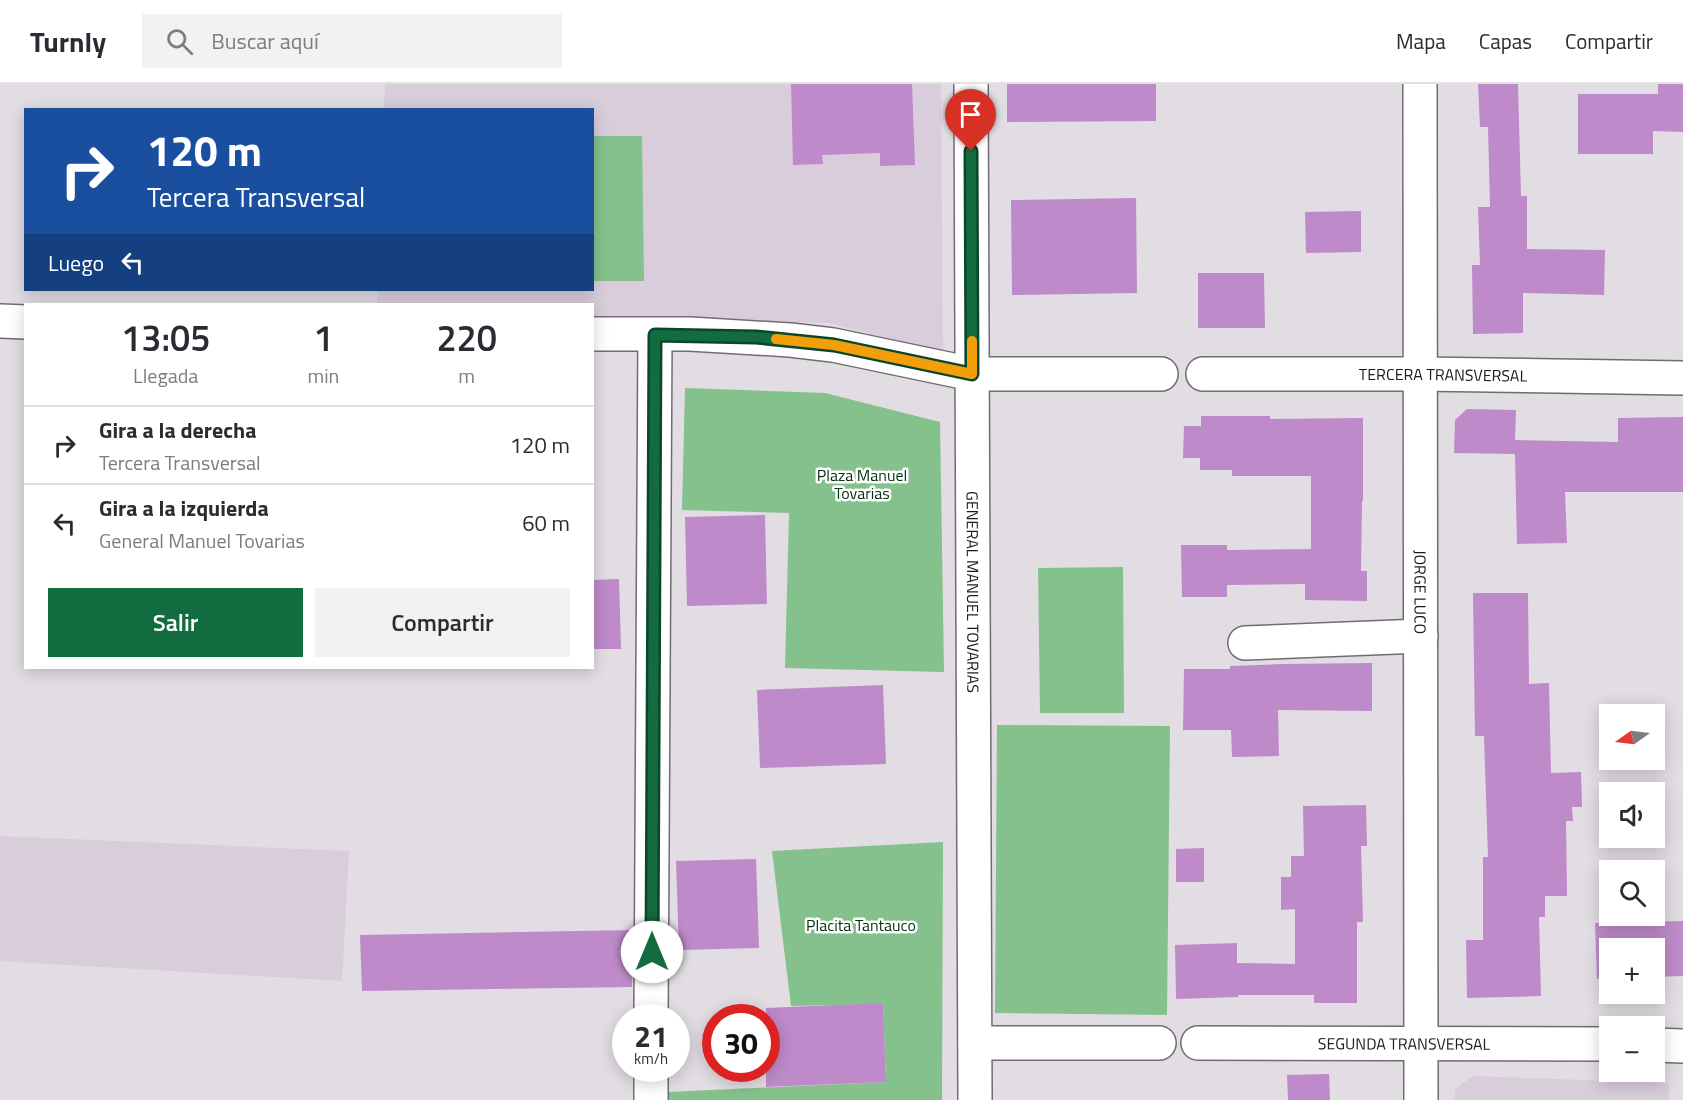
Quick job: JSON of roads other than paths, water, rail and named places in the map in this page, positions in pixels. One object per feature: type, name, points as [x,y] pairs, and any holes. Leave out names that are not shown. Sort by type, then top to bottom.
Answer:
[{"type":"street","name":"GENERAL MANUEL TOVARIAS","points":[[970,84],[975,1100]]},
{"type":"street","name":"JORGE LUCO","points":[[1420,84],[1421,1100]]},
{"type":"street","points":[[0,321],[24,322]]},
{"type":"street","points":[[594,334],[756,337],[834,345],[972,374],[1161,374]]},
{"type":"street","points":[[651,1004],[655,335]]},
{"type":"street","name":"TERCERA TRANSVERSAL","points":[[1203,374],[1420,374],[1683,378]]},
{"type":"street","points":[[1245,643],[1421,636]]},
{"type":"street","points":[[975,1043],[1159,1043]]},
{"type":"street","name":"SEGUNDA TRANSVERSAL","points":[[1198,1043],[1599,1044]]},
{"type":"street","points":[[1665,1045],[1683,1046]]},
{"type":"street","points":[[651,1082],[651,1100]]},
{"type":"park label","name":"Plaza Manuel Tovarias","points":[[862,484]]},
{"type":"park label","name":"Placita Tantauco","points":[[861,925]]}]
